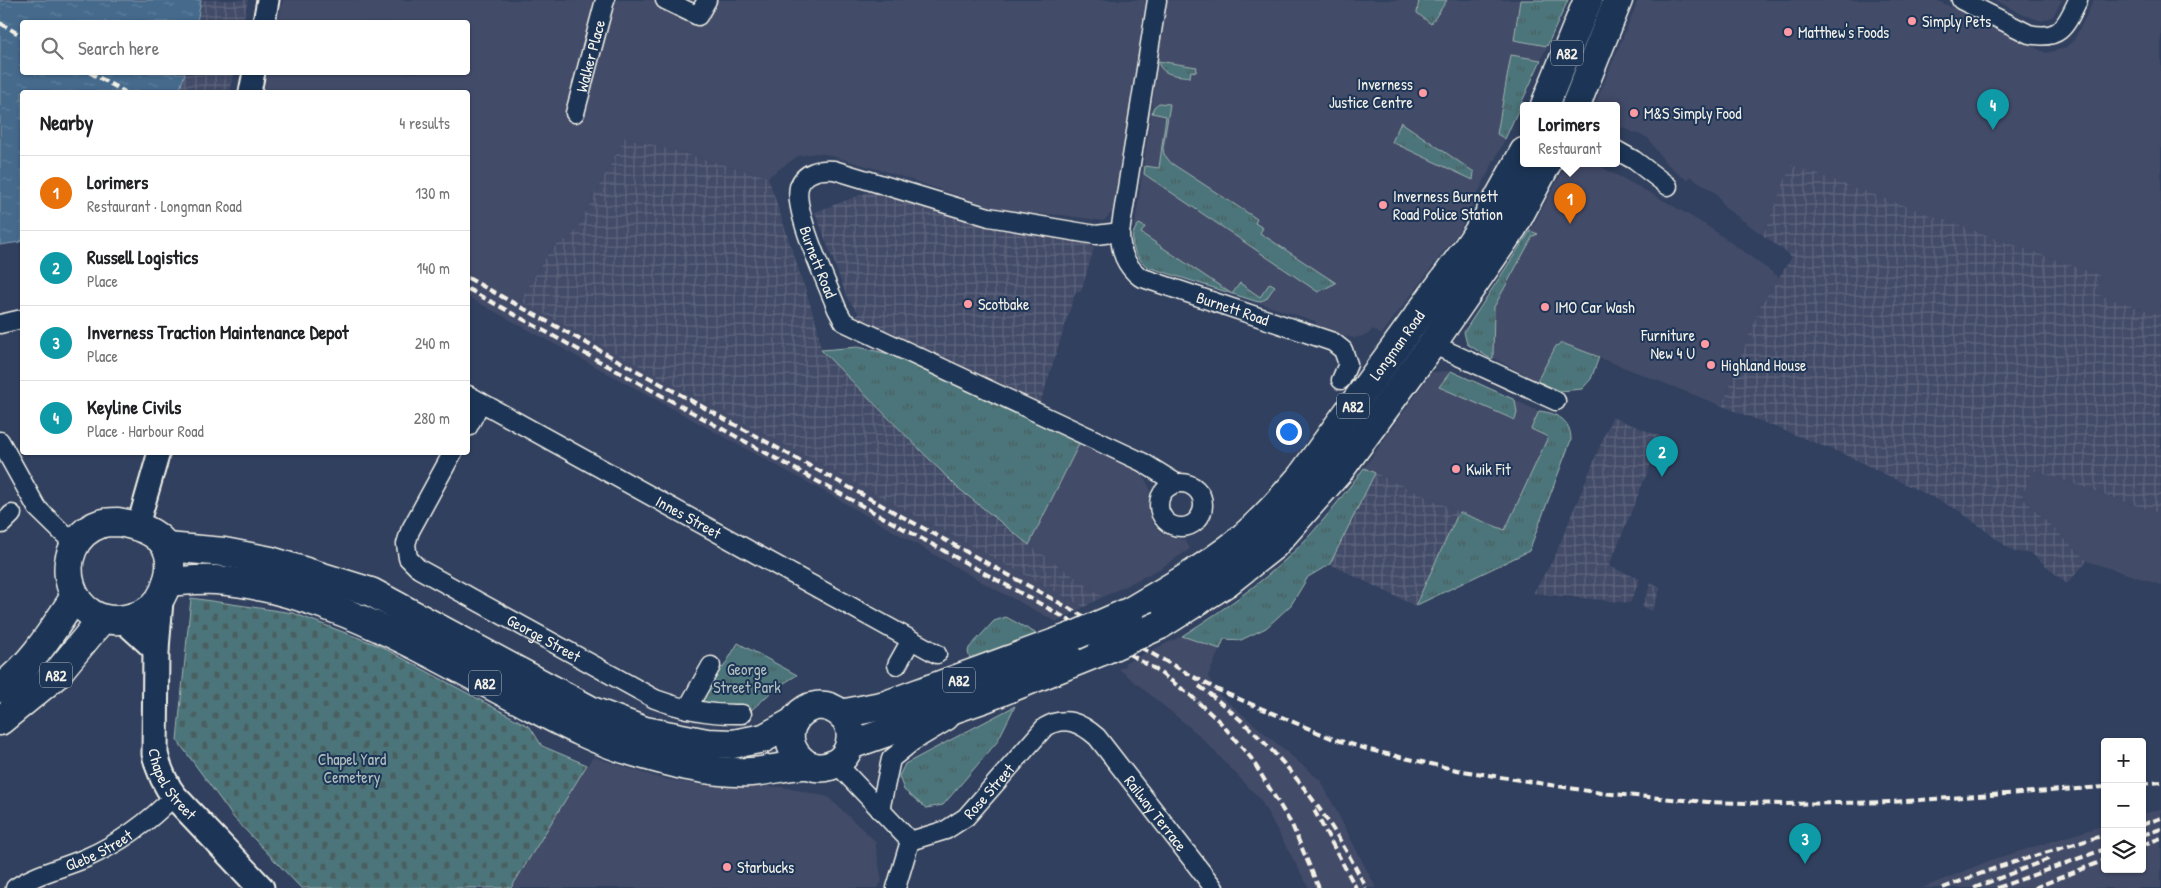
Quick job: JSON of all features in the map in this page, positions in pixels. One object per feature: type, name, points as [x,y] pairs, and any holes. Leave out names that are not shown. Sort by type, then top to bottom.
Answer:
[{"type":"highway","name":"A82","points":[[1546,102],[1588,0]]},
{"type":"highway","name":"A82","points":[[1577,102],[1618,0]]},
{"type":"highway","name":"Longman Road","points":[[841,714],[886,705],[1074,636],[1131,611],[1178,583],[1234,545],[1273,510],[1301,477],[1468,247],[1488,217],[1520,159]]},
{"type":"highway","name":"Longman Road","points":[[985,698],[1102,651],[1160,625],[1226,583],[1279,539],[1340,472],[1432,344],[1513,227],[1545,167]]},
{"type":"highway","points":[[118,522],[138,525],[154,532],[167,547],[170,565],[164,592],[144,614],[113,620],[86,610],[74,598],[69,579],[70,560],[74,544],[84,532],[100,524],[118,522]]},
{"type":"highway","name":"A82","points":[[167,547],[224,552],[271,561],[371,592],[592,711],[645,731],[707,743],[733,744],[764,738],[793,722],[806,709],[815,706],[824,706],[841,714]]},
{"type":"highway","name":"A82","points":[[164,592],[215,580],[260,587],[304,598],[395,636],[579,731],[633,752],[701,769],[750,772],[806,764],[826,767],[843,754],[985,698]]},
{"type":"highway","name":"A82","points":[[0,688],[18,675],[42,646],[74,598]]},
{"type":"highway","name":"A82","points":[[0,721],[55,676],[113,620]]},
{"type":"highway","points":[[841,714],[850,728],[843,754]]},
{"type":"highway","points":[[793,722],[789,741],[798,758],[806,764]]},
{"type":"main road","name":"Chapel Street","points":[[164,592],[156,649],[155,754],[165,784],[174,796],[261,888]]},
{"type":"main road","points":[[113,620],[156,649]]},
{"type":"street","points":[[264,20],[268,0]]},
{"type":"street","name":"Walker Place","points":[[575,112],[605,0]]},
{"type":"street","points":[[665,0],[698,16],[707,0]]},
{"type":"street","name":"Burnett Road","points":[[1156,0],[1120,232],[1120,245],[1124,258],[1130,270],[1140,277],[1333,342],[1343,350],[1348,364],[1341,380]]},
{"type":"street","points":[[1961,0],[2029,34],[2041,36],[2054,35],[2063,28],[2078,0]]},
{"type":"street","points":[[250,90],[253,75]]},
{"type":"street","points":[[1620,152],[1634,160],[1668,186]]},
{"type":"street","name":"Burnett Road","points":[[1120,232],[1096,234],[989,217],[834,170],[822,169],[809,173],[800,186],[798,202],[837,309],[844,322],[1159,472],[1171,487]]},
{"type":"street","points":[[0,324],[20,319]]},
{"type":"street","points":[[1432,344],[1556,401]]},
{"type":"street","points":[[470,418],[474,399]]},
{"type":"street","name":"Innes Street","points":[[474,399],[937,654]]},
{"type":"street","points":[[2,450],[37,508],[74,544]]},
{"type":"street","points":[[138,525],[158,455]]},
{"type":"street","name":"George Street","points":[[451,455],[410,531],[406,544],[408,558],[419,569],[655,700],[686,709],[714,714],[742,714]]},
{"type":"street","points":[[896,665],[911,640]]},
{"type":"street","points":[[686,709],[711,666]]},
{"type":"street","points":[[880,810],[891,759],[912,742],[985,698]]},
{"type":"street","name":"Rose Street","points":[[910,841],[946,830],[966,817],[1044,727],[1052,722],[1061,720],[1075,721],[1097,737]]},
{"type":"street","name":"Railway Terrace","points":[[1097,737],[1214,888]]},
{"type":"street","points":[[843,754],[880,810],[910,841],[896,888]]},
{"type":"street","name":"Glebe Street","points":[[16,888],[27,880],[87,858],[137,830],[174,796]]},
{"type":"shaded area","points":[[201,0],[248,0],[243,20],[197,20]]},
{"type":"shaded area","points":[[283,0],[1146,0],[1112,212],[1104,221],[1062,215],[1019,213],[986,205],[894,174],[825,154],[816,153],[798,156],[768,177],[625,137],[574,234],[550,250],[520,301],[1084,607],[1057,622],[989,586],[827,493],[470,298],[470,90],[264,90],[267,75],[470,75],[470,20],[278,20]]},
{"type":"shaded area","points":[[1167,0],[1568,0],[1522,102],[1520,102],[1505,139],[1459,231],[1381,335],[1373,329],[1367,335],[1354,338],[1318,330],[1315,321],[1148,267],[1137,257],[1133,238]]},
{"type":"shaded area","points":[[1638,0],[1936,0],[2046,53],[2065,48],[2074,40],[2094,0],[2161,0],[2161,315],[2095,294],[2101,276],[1792,166],[1763,235],[1724,207],[1716,193],[1690,176],[1688,180],[1681,176],[1664,161],[1648,138],[1620,127],[1620,102],[1596,102]]},
{"type":"shaded area","points":[[1995,0],[2062,0],[2053,16],[2042,21],[2024,15]]},
{"type":"shaded area","points":[[184,75],[234,75],[230,90],[180,90]]},
{"type":"shaded area","points":[[625,137],[768,177],[817,325],[821,350],[958,488],[1014,534],[1103,597],[1084,607],[520,301],[550,250],[574,234]]},
{"type":"shaded area","points":[[1791,165],[2101,276],[2096,294],[2161,315],[2161,514],[2033,470],[2022,497],[2087,561],[2067,584],[2031,553],[2014,552],[1958,510],[1846,455],[1722,406],[1760,306],[1792,257],[1763,235]]},
{"type":"shaded area","points":[[1565,167],[1601,167],[1709,227],[1779,277],[1760,306],[1722,406],[1562,343],[1556,346],[1537,381],[1467,344],[1464,332],[1530,231]]},
{"type":"shaded area","points":[[874,190],[1082,241],[1094,248],[1081,292],[1076,291],[1040,404],[857,317],[858,312],[848,300],[815,212]]},
{"type":"shaded area","points":[[1451,371],[1538,411],[1552,412],[1569,426],[1571,440],[1529,551],[1415,606],[1459,512],[1364,468],[1432,372]]},
{"type":"shaded area","points":[[1612,417],[1662,437],[1609,566],[1640,579],[1630,603],[1533,593],[1554,558]]},
{"type":"shaded area","points":[[1080,442],[1142,473],[1150,489],[1148,506],[1152,523],[1163,534],[1185,540],[1190,549],[1161,568],[1103,597],[1029,545]]},
{"type":"shaded area","points":[[2033,470],[2161,514],[2161,585],[2087,561],[2022,497]]},
{"type":"shaded area","points":[[1375,473],[1459,512],[1415,606],[1330,564]]},
{"type":"shaded area","points":[[1651,583],[1661,587],[1652,611],[1642,607]]},
{"type":"shaded area","points":[[1182,636],[1220,649],[1208,676],[1217,693],[1321,781],[1376,888],[1309,888],[1260,799],[1199,735],[1119,669],[1126,666],[1124,663]]},
{"type":"shaded area","points":[[593,757],[659,778],[700,785],[783,787],[828,797],[875,841],[882,882],[877,888],[511,888]]},
{"type":"shaded area","points":[[2161,809],[2161,888],[1922,888],[1991,860],[2101,826],[2101,873],[2146,873],[2146,813]]},
{"type":"green space","points":[[1419,0],[1447,0],[1431,24],[1417,13]]},
{"type":"green space","points":[[1520,0],[1568,0],[1547,46],[1514,40]]},
{"type":"green space","points":[[1511,55],[1541,60],[1522,102],[1520,102],[1520,106],[1505,139],[1497,134]]},
{"type":"green space","points":[[1158,61],[1197,67],[1196,72],[1191,71],[1190,77],[1170,74],[1162,70]]},
{"type":"green space","points":[[1159,103],[1170,104],[1163,148],[1164,154],[1171,163],[1257,219],[1255,223],[1263,228],[1260,233],[1336,283],[1318,292],[1144,174],[1145,166],[1159,168],[1166,116],[1152,113],[1154,107]]},
{"type":"green space","points":[[1401,122],[1474,172],[1473,180],[1392,142]]},
{"type":"green space","points":[[1139,224],[1145,227],[1141,233],[1231,293],[1148,267],[1139,258],[1133,247],[1133,235]]},
{"type":"green space","points":[[1530,231],[1538,234],[1533,236],[1494,307],[1493,358],[1491,359],[1467,344],[1464,332]]},
{"type":"green space","points":[[1240,283],[1260,297],[1270,283],[1275,286],[1266,299],[1258,302],[1232,294]]},
{"type":"green space","points":[[1562,343],[1599,357],[1591,379],[1582,389],[1560,391],[1537,381],[1556,346]]},
{"type":"green space","points":[[858,347],[894,355],[1080,442],[1029,545],[958,488],[821,350]]},
{"type":"green space","points":[[1451,371],[1515,400],[1517,413],[1515,420],[1439,387]]},
{"type":"green space","points":[[1539,411],[1562,419],[1569,427],[1571,440],[1529,551],[1415,606],[1459,512],[1505,530],[1548,437],[1531,429]]},
{"type":"green space","points":[[1364,468],[1375,473],[1330,564],[1308,577],[1291,605],[1266,628],[1241,640],[1224,639],[1220,649],[1182,636],[1234,601],[1282,563],[1318,526]]},
{"type":"green space","name":"Chapel Yard Cemetery","points":[[191,598],[293,613],[380,646],[530,727],[542,746],[587,765],[511,888],[301,888],[234,818],[177,740]]},
{"type":"green space","points":[[1006,617],[1039,635],[971,662],[968,652],[969,648],[994,621]]},
{"type":"green space","name":"George Street Park","points":[[738,643],[797,675],[776,688],[748,713],[698,703],[715,666],[723,668]]},
{"type":"green space","points":[[1015,706],[997,742],[943,805],[926,808],[904,790],[899,776],[905,764]]},
{"type":"water","points":[[0,0],[201,0],[197,20],[20,20],[20,75],[184,75],[180,90],[20,90],[20,242],[0,245]]},
{"type":"railway","points":[[0,23],[20,35]]},
{"type":"railway","points":[[94,75],[121,90]]},
{"type":"railway","points":[[470,279],[1218,690],[1331,738],[1370,750],[1457,770],[1601,793],[1707,802],[1785,804],[1892,802],[2101,787]]},
{"type":"railway","points":[[470,290],[1155,669],[1189,694],[1220,722],[1251,758],[1292,825],[1319,888]]},
{"type":"railway","points":[[1199,686],[1235,715],[1274,753],[1292,774],[1325,817],[1366,888]]},
{"type":"railway","points":[[2146,784],[2161,782]]},
{"type":"railway","points":[[1314,810],[1356,888]]},
{"type":"railway","points":[[2146,824],[2161,818]]},
{"type":"railway","points":[[2146,834],[2161,829]]},
{"type":"railway","points":[[1943,888],[1998,867],[2101,836]]},
{"type":"railway","points":[[2146,844],[2161,838]]},
{"type":"railway","points":[[1997,888],[2101,850]]},
{"type":"railway","points":[[1974,888],[2051,858]]},
{"type":"railway","points":[[2034,888],[2101,862]]},
{"type":"place","name":"Simply Pets","points":[[1912,21]]},
{"type":"place","name":"Matthew's Foods","points":[[1788,32]]},
{"type":"place","name":"Inverness Justice Centre","points":[[1423,93]]},
{"type":"place","name":"M&S Simply Food","points":[[1634,113]]},
{"type":"place","name":"Keyline Civils","points":[[1993,130]]},
{"type":"place","name":"Inverness Burnett Road Police Station","points":[[1383,205]]},
{"type":"place","name":"Lorimers","points":[[1570,224]]},
{"type":"place","name":"Scotbake","points":[[968,304]]},
{"type":"place","name":"IMO Car Wash","points":[[1545,307]]},
{"type":"place","name":"Furniture New 4 U","points":[[1705,344]]},
{"type":"place","name":"Highland House","points":[[1711,365]]},
{"type":"place","name":"Kwik Fit","points":[[1456,469]]},
{"type":"place","name":"Russell Logistics","points":[[1662,477]]},
{"type":"place","name":"Inverness Traction Maintenance Depot","points":[[1805,864]]},
{"type":"place","name":"Starbucks","points":[[727,867]]}]
